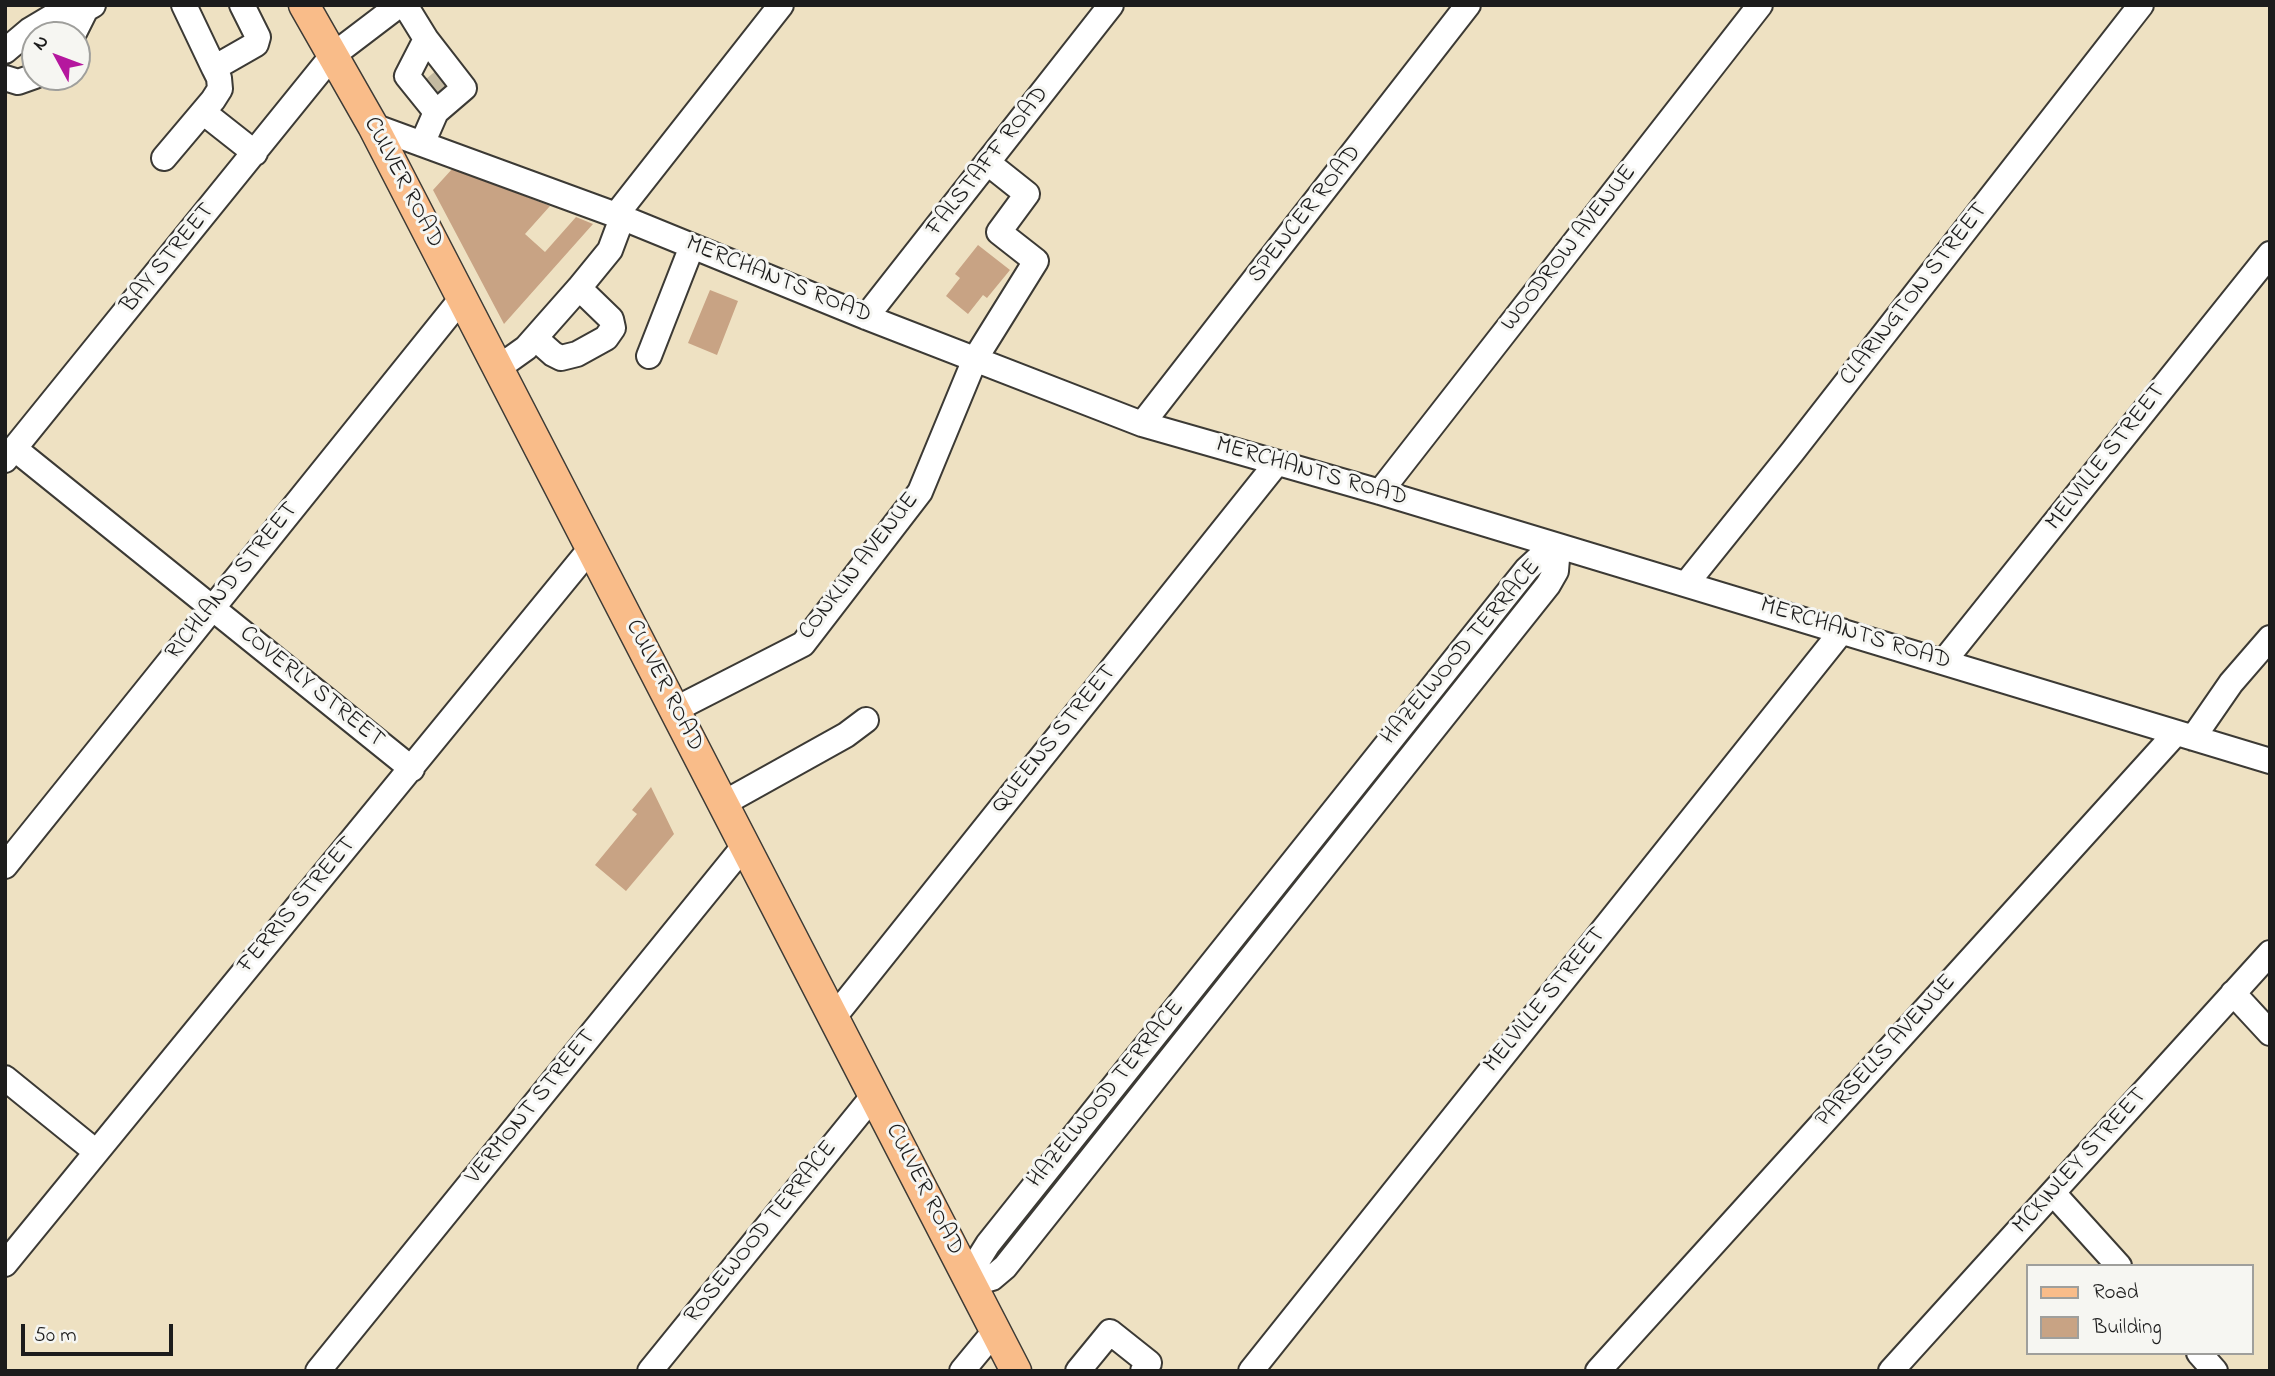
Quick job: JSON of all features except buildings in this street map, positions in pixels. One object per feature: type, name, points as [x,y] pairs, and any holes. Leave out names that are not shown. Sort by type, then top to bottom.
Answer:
[{"type":"main road","name":"CULVER ROAD","points":[[304,5],[373,125],[1016,1371]]},
{"type":"street","points":[[164,158],[220,89],[214,68],[184,5]]},
{"type":"street","points":[[214,68],[256,44],[258,37],[242,5]]},
{"type":"street","points":[[402,5],[435,79],[422,144]]},
{"type":"street","name":"BAY STREET","points":[[10,454],[332,56],[402,5]]},
{"type":"street","points":[[498,368],[526,348],[610,250],[619,216],[781,5]]},
{"type":"street","name":"FALSTAFF ROAD","points":[[866,317],[1111,5]]},
{"type":"street","name":"SPENCER ROAD","points":[[1142,424],[1468,5]]},
{"type":"street","name":"WOODROW AVENUE","points":[[1380,492],[1760,5]]},
{"type":"street","name":"CLARINGTON STREET","points":[[1686,584],[2141,5]]},
{"type":"street","points":[[5,51],[30,30],[82,6]]},
{"type":"street","points":[[203,112],[255,153]]},
{"type":"street","name":"MERCHANTS ROAD","points":[[373,125],[619,216],[866,317],[1142,424],[1380,492],[2270,761]]},
{"type":"street","name":"CONKLIN AVENUE","points":[[676,709],[803,644],[920,492],[975,359],[1036,261],[999,232],[1027,194],[988,163]]},
{"type":"street","points":[[649,356],[692,246]]},
{"type":"street","name":"MELVILLE STREET","points":[[1944,661],[2270,254]]},
{"type":"street","points":[[535,338],[561,358],[577,354],[606,338],[612,328],[611,319],[579,288]]},
{"type":"street","name":"RICHLAND STREET","points":[[5,866],[462,298]]},
{"type":"street","name":"COVERLY STREET","points":[[10,454],[212,608],[412,769]]},
{"type":"street","name":"QUEENS STREET","points":[[834,1017],[1276,464]]},
{"type":"street","name":"HAZELWOOD TERRACE","points":[[971,1284],[978,1260],[988,1244],[1527,569],[1558,547]]},
{"type":"street","name":"HAZELWOOD TERRACE","points":[[971,1284],[992,1278],[1005,1267],[1301,896],[1548,585],[1556,571],[1558,547]]},
{"type":"street","name":"FERRIS STREET","points":[[5,1264],[591,548]]},
{"type":"street","name":"MELVILLE STREET","points":[[1251,1371],[1842,631]]},
{"type":"street","name":"PARSELLS AVENUE","points":[[1598,1371],[2184,736],[2270,638]]},
{"type":"street","points":[[724,803],[846,735],[866,720]]},
{"type":"street","name":"VERMONT STREET","points":[[318,1371],[745,845]]},
{"type":"street","points":[[1279,879],[1301,896]]},
{"type":"street","name":"MCKINLEY STREET","points":[[1891,1371],[2270,953]]},
{"type":"street","points":[[2233,993],[2270,1033]]},
{"type":"street","points":[[5,1079],[95,1151]]},
{"type":"street","name":"ROSEWOOD TERRACE","points":[[650,1371],[874,1095]]},
{"type":"street","points":[[2053,1193],[2117,1264]]},
{"type":"street","points":[[962,1371],[995,1331]]},
{"type":"street","points":[[1078,1371],[1110,1332],[1149,1363],[1143,1371]]},
{"type":"street","points":[[2201,1355],[2215,1371]]},
{"type":"tunnel","points":[[432,74],[446,91]]}]
